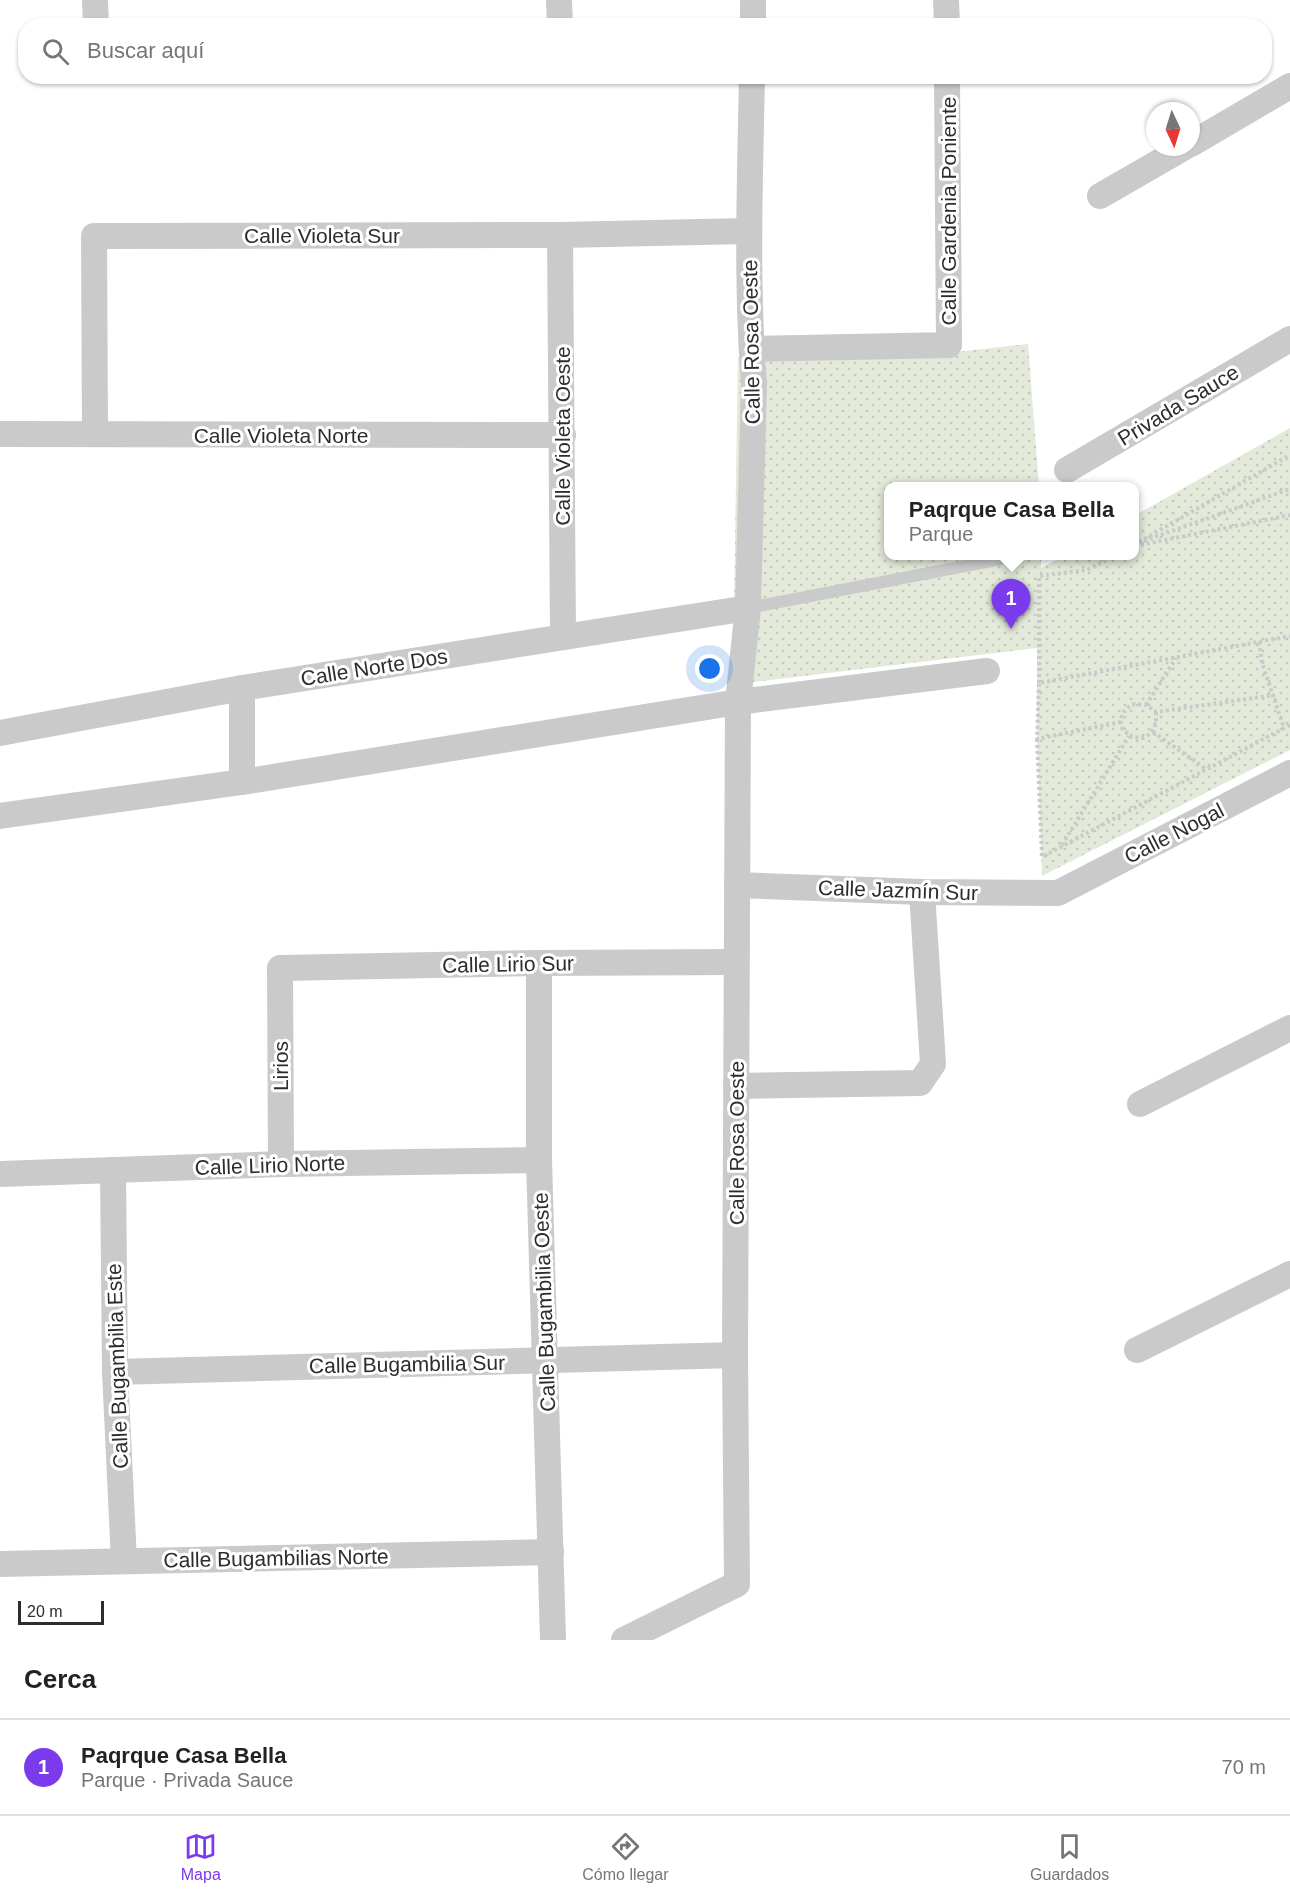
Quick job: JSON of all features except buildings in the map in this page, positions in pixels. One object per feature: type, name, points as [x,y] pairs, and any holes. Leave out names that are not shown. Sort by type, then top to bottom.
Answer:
[{"type":"street","points":[[96,0],[96,18]]},
{"type":"street","points":[[559,0],[560,18]]},
{"type":"street","points":[[753,0],[753,18]]},
{"type":"street","points":[[946,0],[946,18]]},
{"type":"street","name":"Calle Rosa Oeste","points":[[624,1640],[737,1584],[735,1354],[738,702],[748,608],[754,384],[749,231],[752,84]]},
{"type":"street","name":"Calle Gardenia Poniente","points":[[752,349],[949,345],[947,84]]},
{"type":"street","points":[[1200,139],[1290,86]]},
{"type":"street","points":[[1100,196],[1169,156]]},
{"type":"street","name":"Calle Violeta Sur","points":[[95,434],[94,236],[560,235],[749,231]]},
{"type":"street","name":"Calle Violeta Oeste","points":[[560,235],[563,637]]},
{"type":"street","name":"Privada Sauce","points":[[1067,470],[1290,339]]},
{"type":"street","name":"Calle Violeta Norte","points":[[0,434],[563,435]]},
{"type":"street","name":"Calle Norte Dos","points":[[0,733],[242,688],[748,608]]},
{"type":"street","points":[[0,816],[242,782],[738,702],[987,671]]},
{"type":"street","points":[[242,688],[242,782]]},
{"type":"street","name":"Calle Nogal","points":[[1058,893],[1290,773]]},
{"type":"street","name":"Calle Jazmín Sur","points":[[737,885],[922,892],[1058,893]]},
{"type":"street","points":[[736,1086],[920,1083],[933,1064],[922,892]]},
{"type":"street","name":"Calle Lirio Sur","points":[[280,968],[736,962]]},
{"type":"street","name":"Calle Bugambilia Oeste","points":[[539,963],[539,1160],[554,1640]]},
{"type":"street","name":"Lirios","points":[[280,968],[281,1164]]},
{"type":"street","points":[[1140,1104],[1290,1028]]},
{"type":"street","name":"Calle Lirio Norte","points":[[0,1174],[281,1164],[539,1160]]},
{"type":"street","name":"Calle Bugambilia Este","points":[[112,1170],[115,1372],[124,1561]]},
{"type":"street","points":[[1137,1350],[1290,1274]]},
{"type":"street","name":"Calle Bugambilia Sur","points":[[115,1372],[735,1354]]},
{"type":"street","name":"Calle Bugambilias Norte","points":[[0,1564],[551,1552]]},
{"type":"lane","points":[[748,608],[996,560]]},
{"type":"path","points":[[1139,542],[1290,455]]},
{"type":"path","points":[[1139,543],[1290,489]]},
{"type":"path","points":[[1139,544],[1290,515]]},
{"type":"path","points":[[1106,560],[1087,570],[1039,576],[1037,739],[1042,857],[1290,725]]},
{"type":"path","points":[[1039,683],[1290,636]]},
{"type":"path","points":[[1259,642],[1262,663],[1284,728]]},
{"type":"path","points":[[1146,705],[1176,658]]},
{"type":"path","points":[[1156,712],[1153,732],[1143,738],[1136,739],[1128,736],[1122,728],[1124,711],[1140,703],[1156,712],[1274,696]]},
{"type":"path","points":[[1037,739],[1121,722]]},
{"type":"path","points":[[1153,732],[1206,770]]},
{"type":"path","points":[[1061,847],[1128,736]]},
{"type":"green space","points":[[1028,344],[1039,482],[884,482],[884,560],[1041,560],[1041,568],[1056,560],[1139,560],[1139,513],[1290,428],[1290,750],[1042,876],[1037,739],[1037,648],[729,685],[734,610],[738,357],[947,353]]},
{"type":"place","name":"Paqrque Casa Bella","points":[[1011,629]]}]
